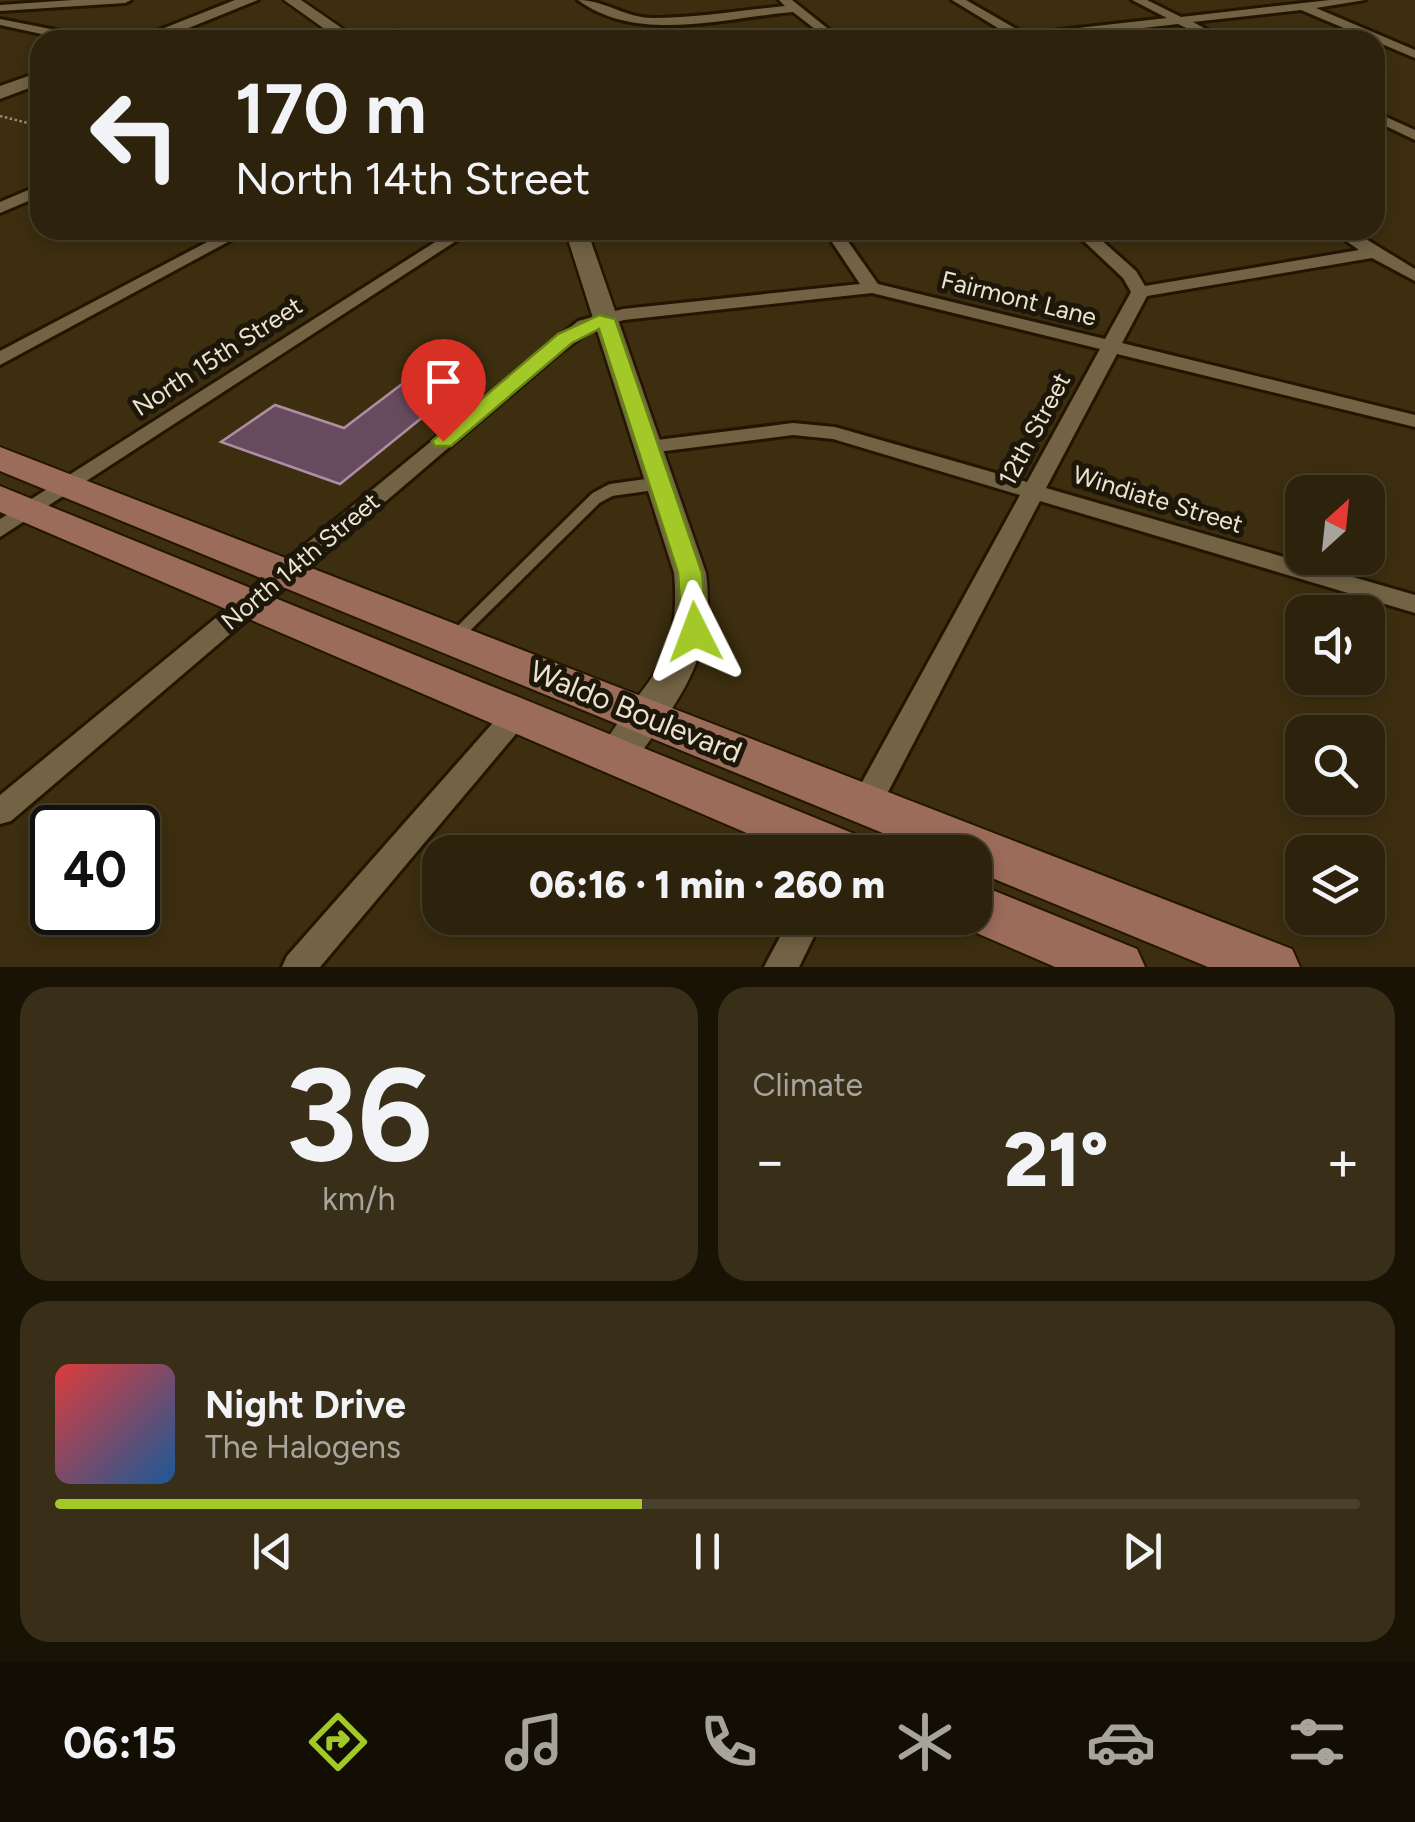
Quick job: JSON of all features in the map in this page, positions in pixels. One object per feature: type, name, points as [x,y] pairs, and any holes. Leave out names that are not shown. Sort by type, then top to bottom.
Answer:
[{"type":"main road","points":[[170,30],[250,0]]},
{"type":"main road","points":[[0,93],[30,82]]},
{"type":"main road","name":"Waldo Boulevard","points":[[0,458],[1272,967]]},
{"type":"main road","name":"Waldo Boulevard","points":[[10,513],[250,604],[802,835]]},
{"type":"main road","points":[[992,915],[1117,967]]},
{"type":"street","points":[[0,8],[124,0]]},
{"type":"street","points":[[291,0],[335,30]]},
{"type":"street","points":[[584,0],[634,21],[790,4],[823,30]]},
{"type":"street","points":[[958,0],[1010,30]]},
{"type":"street","points":[[1138,0],[1200,30]]},
{"type":"street","points":[[1287,0],[1358,30]]},
{"type":"street","points":[[1098,30],[1359,0]]},
{"type":"street","points":[[0,22],[38,30]]},
{"type":"street","points":[[1385,41],[1415,54]]},
{"type":"street","points":[[1385,121],[1415,136]]},
{"type":"street","points":[[0,208],[30,194]]},
{"type":"street","points":[[0,360],[223,240]]},
{"type":"street","name":"North 15th Street","points":[[10,513],[68,486],[449,240]]},
{"type":"street","points":[[579,240],[690,573],[696,614],[688,650],[616,757]]},
{"type":"street","points":[[839,240],[872,288]]},
{"type":"street","points":[[1091,240],[1130,274],[1140,292],[1375,252]]},
{"type":"street","points":[[1355,240],[1415,276]]},
{"type":"street","name":"Fairmont Lane","points":[[605,319],[872,288],[1415,421]]},
{"type":"street","name":"12th Street","points":[[866,804],[1140,292]]},
{"type":"street","name":"North 14th Street","points":[[0,812],[565,338],[605,319]]},
{"type":"street","name":"Windiate Street","points":[[649,447],[817,430],[872,441],[1415,604]]},
{"type":"street","points":[[299,967],[516,715]]},
{"type":"street","points":[[781,967],[797,935]]},
{"type":"lane","points":[[453,639],[596,498],[612,490],[660,483]]},
{"type":"path","points":[[0,116],[30,124]]},
{"type":"building","points":[[449,360],[473,367],[425,405],[434,408],[340,484],[221,442],[275,405],[344,428],[423,368],[434,371]]},
{"type":"route","points":[[443,441],[565,338],[585,325],[605,319],[690,573],[695,632]]}]
